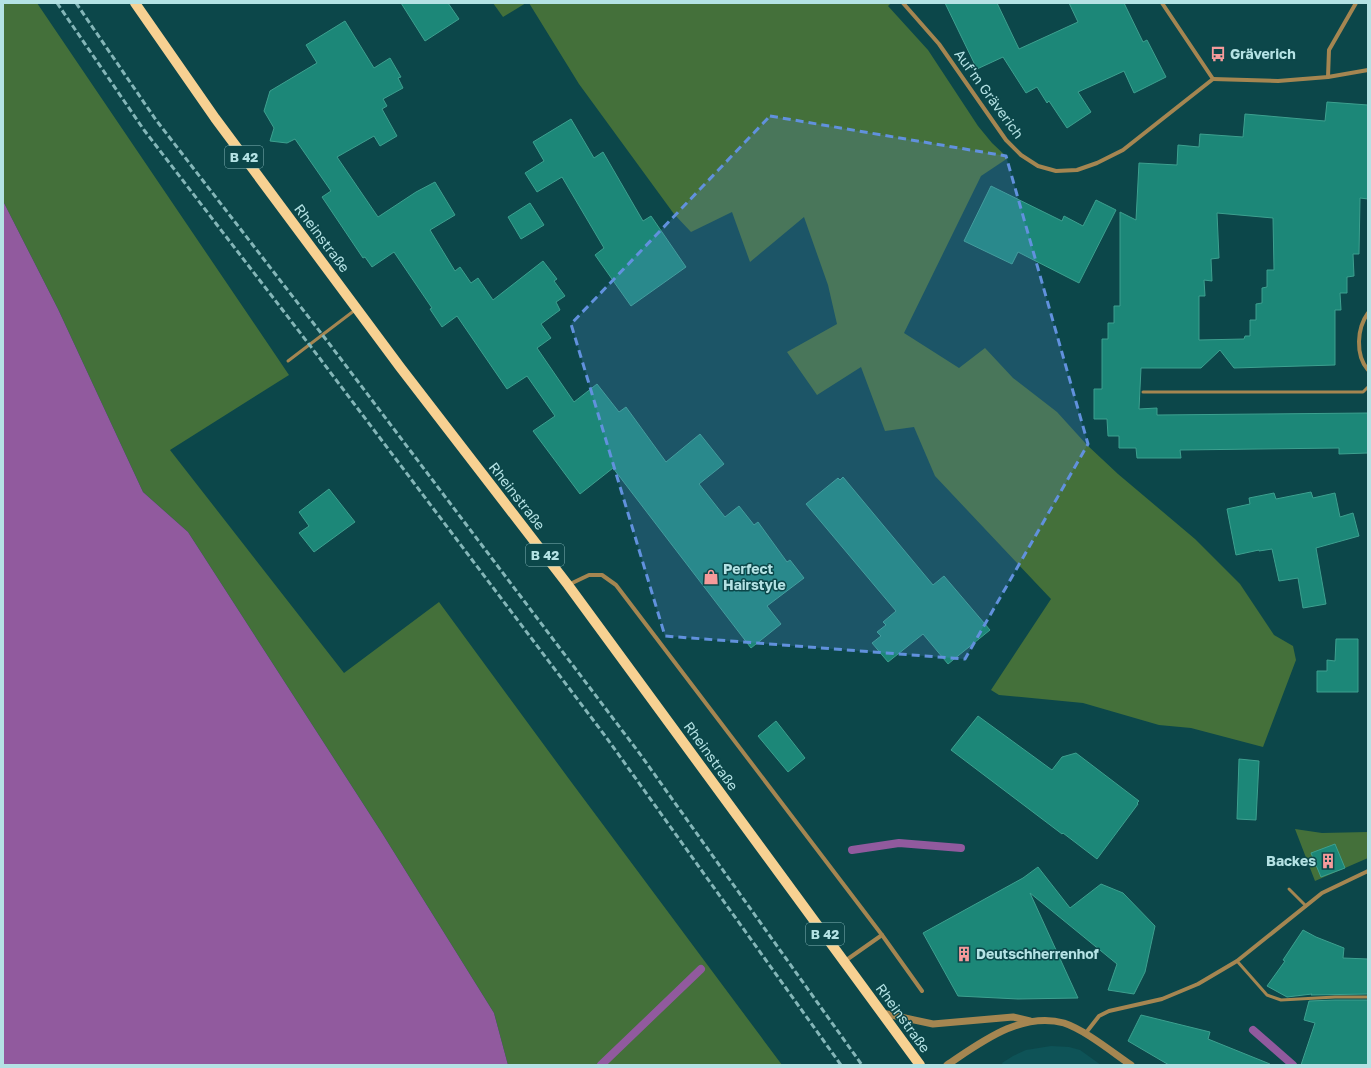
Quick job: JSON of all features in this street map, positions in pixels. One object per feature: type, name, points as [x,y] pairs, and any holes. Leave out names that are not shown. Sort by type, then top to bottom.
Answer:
[{"type":"main road","name":"Rheinstraße","points":[[135,3],[215,118],[357,309],[568,585],[920,1065]]},
{"type":"street","name":"Auf'm Gräverich","points":[[903,3],[939,44],[1006,140],[1021,155],[1038,166],[1056,171],[1077,170],[1097,163],[1123,150],[1213,79]]},
{"type":"street","points":[[1162,3],[1213,79],[1278,81],[1328,77],[1368,70]]},
{"type":"street","points":[[1328,77],[1329,50],[1356,3]]},
{"type":"street","points":[[1368,313],[1363,320],[1359,336],[1360,352],[1365,367],[1368,370]]},
{"type":"street","points":[[568,585],[589,575],[602,575],[616,585],[882,935],[922,992]]},
{"type":"street","points":[[1085,1034],[1100,1016],[1109,1011],[1162,999],[1198,984],[1237,961],[1322,893],[1368,871]]},
{"type":"street","points":[[844,961],[882,935]]},
{"type":"street","points":[[882,1013],[933,1024],[1013,1017],[1032,1022]]},
{"type":"street","points":[[947,1065],[1003,1030],[1021,1024],[1041,1021],[1063,1023],[1085,1034],[1131,1065]]},
{"type":"lane","points":[[288,361],[357,309]]},
{"type":"lane","points":[[1143,392],[1363,392],[1368,387]]},
{"type":"lane","points":[[1289,889],[1306,906]]},
{"type":"lane","points":[[1237,961],[1267,995],[1281,1000],[1368,997]]},
{"type":"highlighted area","points":[[770,116],[1006,156],[1088,444],[965,659],[665,636],[571,324]]},
{"type":"shaded area","points":[[3,201],[58,309],[143,492],[188,532],[382,833],[494,1013],[508,1065],[3,1065]]},
{"type":"shaded area","points":[[1051,1046],[1069,1047],[1080,1050],[1101,1065],[1003,1065],[1002,1063],[1026,1050]]},
{"type":"green space","points":[[3,3],[37,3],[289,375],[170,450],[344,673],[439,602],[782,1065],[508,1065],[494,1013],[382,833],[188,532],[143,492],[58,309],[3,201]]},
{"type":"green space","points":[[493,3],[526,3],[503,17]]},
{"type":"green space","points":[[529,3],[891,3],[888,6],[928,50],[978,126],[992,143],[1008,158],[981,176],[904,333],[959,368],[985,348],[1013,378],[1057,412],[1087,445],[1118,474],[1195,539],[1240,584],[1274,635],[1293,646],[1296,660],[1263,747],[1191,728],[1159,725],[1083,703],[999,695],[991,690],[1051,599],[935,476],[914,427],[885,431],[861,367],[817,395],[787,352],[837,324],[828,285],[804,217],[750,262],[732,212],[691,232],[674,214],[579,84]]},
{"type":"green space","points":[[1295,829],[1322,833],[1368,832],[1368,858],[1315,881]]},
{"type":"building","points":[[401,3],[448,3],[459,19],[425,41]]},
{"type":"building","points":[[945,3],[997,3],[1019,49],[1078,22],[1069,3],[1124,3],[1143,42],[1147,40],[1166,77],[1134,93],[1124,71],[1078,92],[1091,112],[1067,128],[1049,101],[1047,103],[1037,87],[1026,93],[1003,57],[977,69]]},
{"type":"building","points":[[345,21],[374,68],[390,58],[401,77],[398,78],[403,88],[383,99],[387,106],[382,109],[397,136],[380,146],[374,136],[337,157],[378,217],[416,192],[435,182],[455,215],[430,230],[455,271],[460,267],[471,283],[478,278],[493,300],[543,261],[557,279],[554,281],[565,296],[556,302],[560,310],[541,324],[551,338],[537,348],[574,402],[597,384],[619,412],[626,407],[666,462],[700,434],[724,464],[699,484],[725,517],[739,506],[754,525],[758,522],[787,562],[790,560],[804,578],[767,606],[781,624],[751,648],[613,468],[580,494],[533,431],[555,416],[527,376],[507,389],[457,316],[442,327],[430,309],[432,308],[394,252],[372,267],[365,257],[363,258],[322,197],[331,191],[295,139],[287,143],[270,141],[274,128],[264,111],[270,91],[317,63],[306,45]]},
{"type":"building","points":[[1327,102],[1368,105],[1368,199],[1360,198],[1359,254],[1353,254],[1354,276],[1347,277],[1347,293],[1340,293],[1341,310],[1335,310],[1335,365],[1234,368],[1220,350],[1201,368],[1141,368],[1139,409],[1157,408],[1157,415],[1368,413],[1368,453],[1339,454],[1339,448],[1180,450],[1181,458],[1137,458],[1136,448],[1119,448],[1119,436],[1108,436],[1107,419],[1094,419],[1094,389],[1102,389],[1102,339],[1108,339],[1108,323],[1114,323],[1114,306],[1120,306],[1120,212],[1136,220],[1139,163],[1177,165],[1178,145],[1199,147],[1200,134],[1243,137],[1245,114],[1325,121]],"holes":[[[1217,213],[1273,218],[1274,270],[1267,270],[1267,287],[1262,288],[1262,303],[1256,304],[1256,320],[1250,320],[1250,336],[1245,336],[1244,339],[1199,340],[1199,296],[1205,296],[1204,280],[1212,281],[1211,259],[1219,258]]]},
{"type":"building","points":[[571,119],[594,158],[603,152],[643,221],[651,216],[686,267],[631,306],[595,255],[604,248],[562,177],[537,192],[525,173],[544,161],[533,142]]},
{"type":"building","points":[[991,186],[1062,221],[1064,216],[1083,226],[1096,200],[1116,210],[1079,283],[1018,252],[1012,264],[964,241]]},
{"type":"building","points":[[530,203],[544,225],[521,239],[508,217]]},
{"type":"building","points":[[843,477],[933,585],[944,576],[990,630],[948,664],[923,634],[888,662],[872,643],[881,636],[877,632],[886,625],[883,622],[896,611],[806,504],[838,478],[840,480]]},
{"type":"building","points":[[329,489],[355,522],[314,552],[299,533],[309,526],[299,512]]},
{"type":"building","points":[[1311,492],[1313,498],[1335,493],[1340,517],[1353,513],[1359,536],[1316,548],[1326,604],[1303,608],[1298,578],[1279,581],[1272,549],[1236,555],[1227,509],[1250,504],[1249,498],[1274,493],[1276,499]]},
{"type":"building","points":[[1336,639],[1358,639],[1358,692],[1317,692],[1317,671],[1327,671],[1327,660],[1335,661]]},
{"type":"building","points":[[978,716],[1052,770],[1062,757],[1076,753],[1139,801],[1097,859],[951,750]]},
{"type":"building","points":[[776,721],[805,758],[788,772],[758,736]]},
{"type":"building","points":[[1239,759],[1259,761],[1256,820],[1237,819]]},
{"type":"building","name":"Backes","points":[[1335,844],[1345,868],[1321,877],[1311,853]]},
{"type":"building","points":[[1038,867],[1070,908],[1101,884],[1123,893],[1155,926],[1145,972],[1134,994],[1108,990],[1117,964],[1030,893],[1078,998],[1018,999],[958,996],[923,933],[1023,878]]},
{"type":"building","points":[[1303,930],[1344,948],[1343,958],[1368,959],[1368,994],[1311,995],[1312,994],[1287,997],[1267,986],[1285,961],[1283,960]]},
{"type":"building","points":[[1368,1000],[1368,1065],[1301,1065],[1315,1023],[1304,1020],[1309,1001]]},
{"type":"building","points":[[1141,1015],[1210,1032],[1208,1039],[1270,1065],[1169,1065],[1128,1041]]},
{"type":"waterway","points":[[852,850],[899,843],[961,848]]},
{"type":"waterway","points":[[601,1065],[701,969]]},
{"type":"waterway","points":[[1253,1030],[1293,1065]]},
{"type":"railway","points":[[57,3],[144,130],[318,356],[606,737],[841,1065]]},
{"type":"railway","points":[[76,3],[156,120],[331,346],[640,754],[862,1065]]},
{"type":"place","name":"Gräverich","points":[[1218,54]]},
{"type":"place","name":"Perfect Hairstyle","points":[[711,577]]},
{"type":"place","name":"Backes","points":[[1328,861]]},
{"type":"place","name":"Deutschherrenhof","points":[[964,954]]}]
